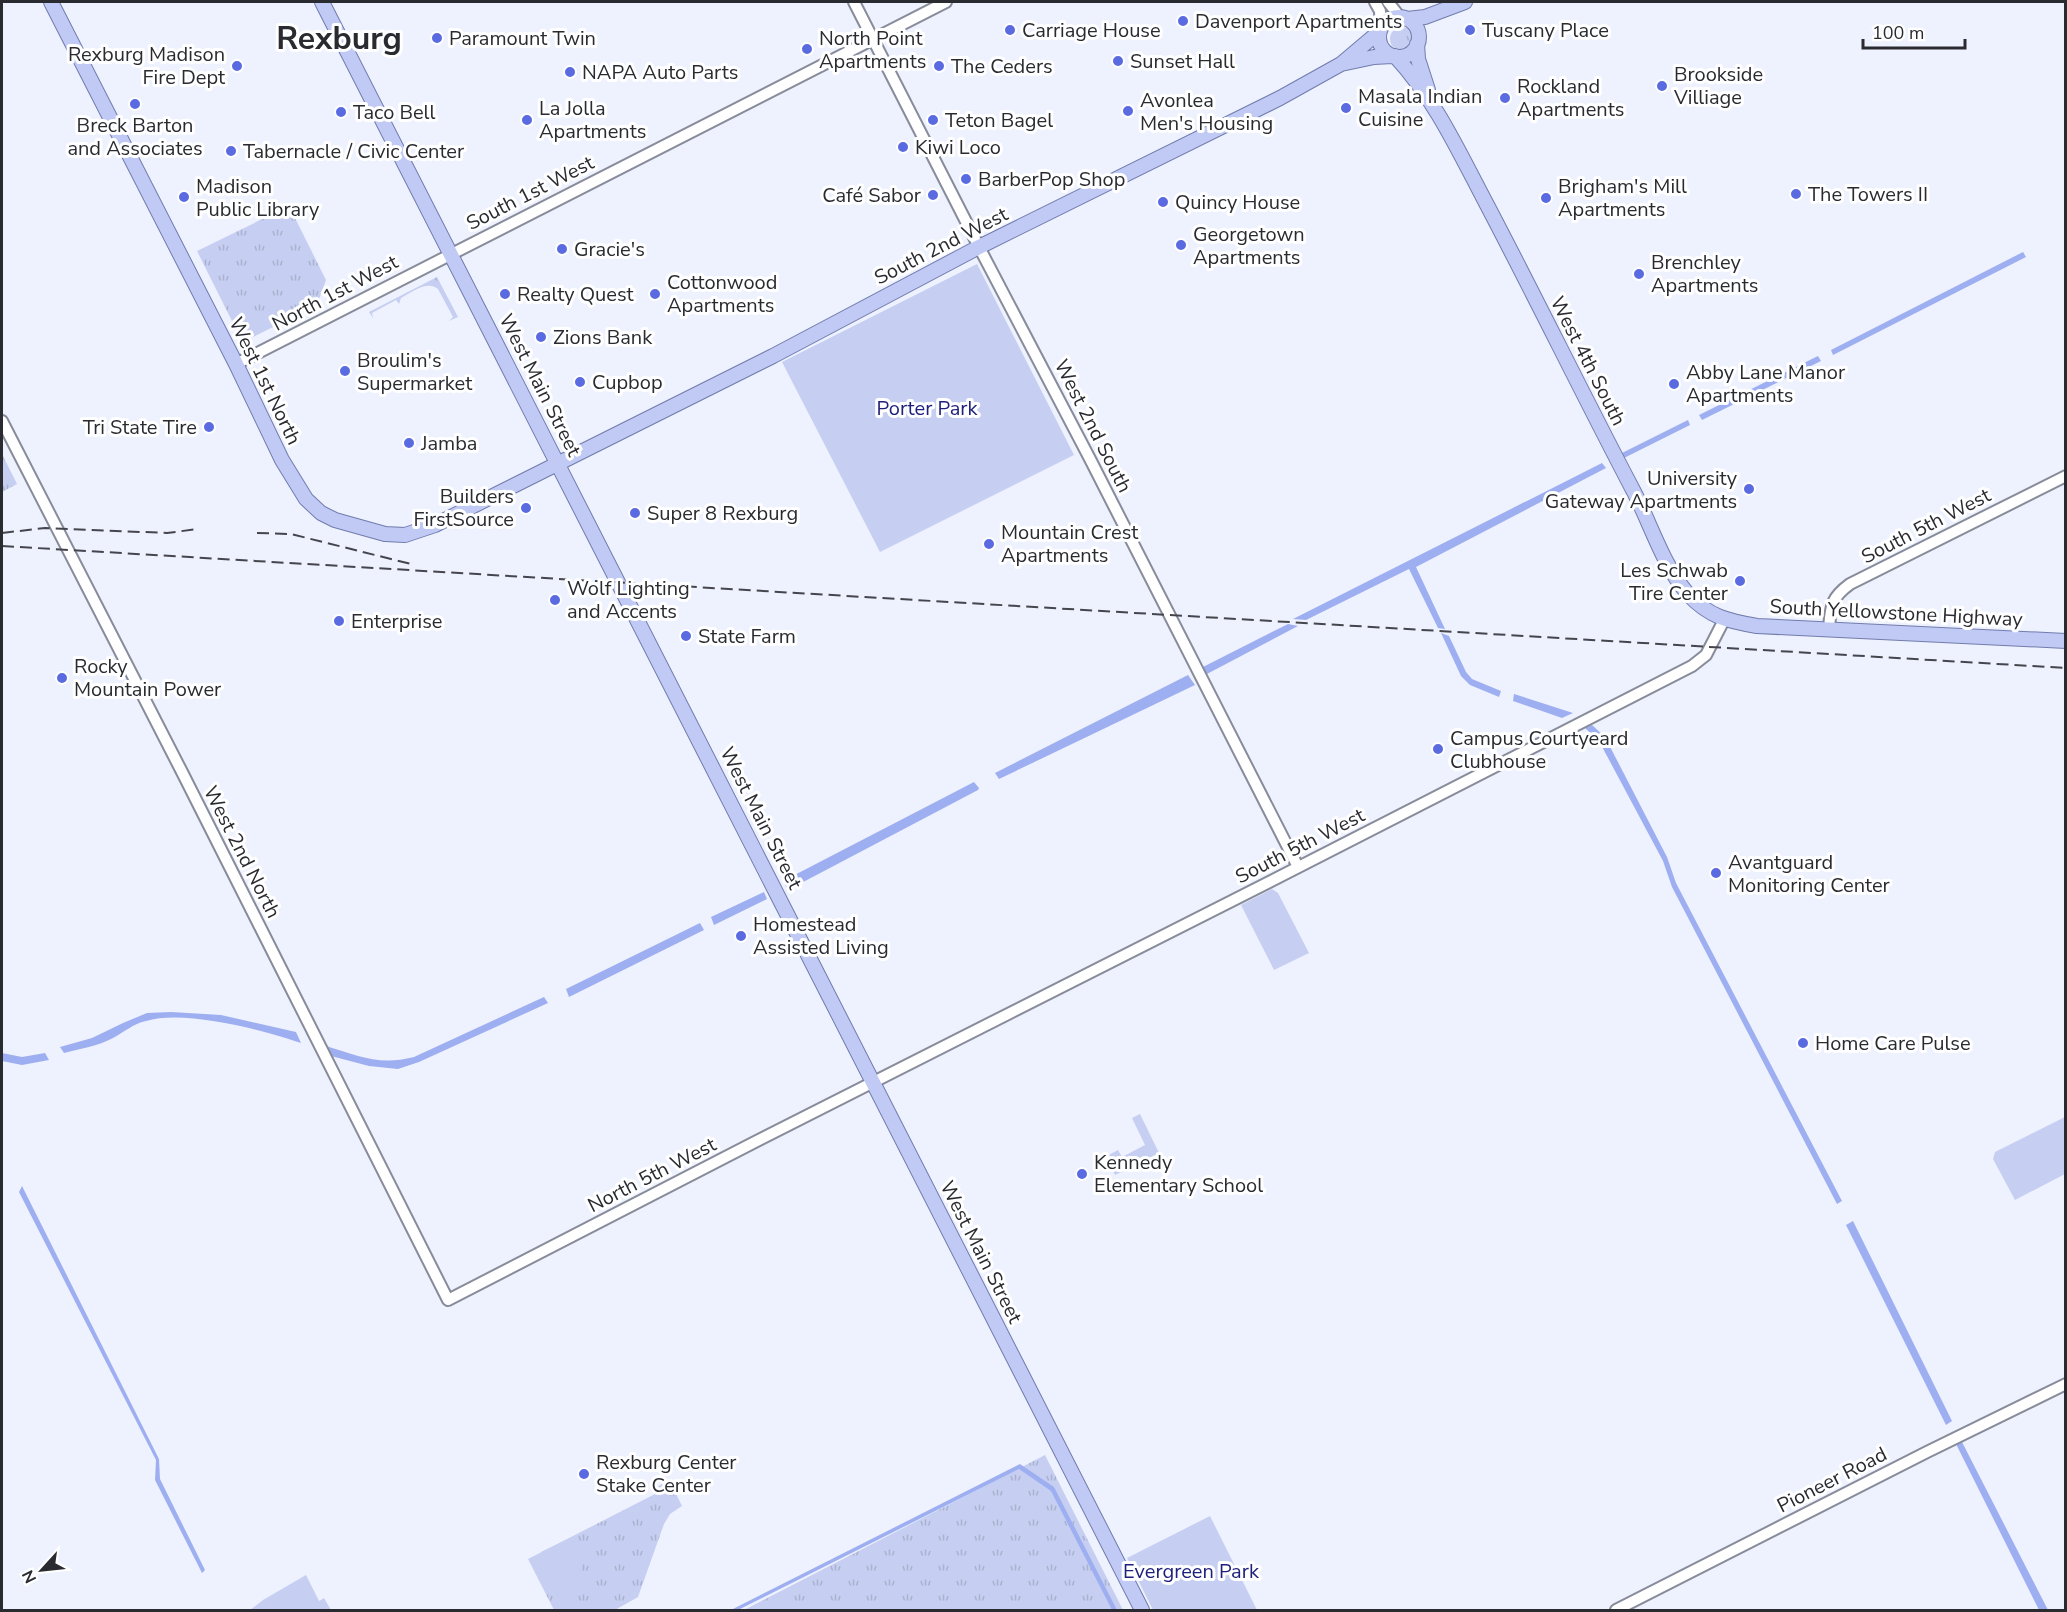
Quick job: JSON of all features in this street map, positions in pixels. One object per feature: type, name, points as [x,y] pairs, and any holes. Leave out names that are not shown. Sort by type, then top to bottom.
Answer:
[{"type":"main road","name":"West 1st North","points":[[51,2],[236,364],[282,460],[306,500],[335,520],[385,534],[405,535],[435,525]]},
{"type":"main road","name":"West Main Street","points":[[322,2],[1142,1611]]},
{"type":"main road","points":[[1461,3],[1431,26],[1406,56],[1394,56],[1381,46],[1381,30],[1389,20],[1425,17],[1461,3]]},
{"type":"main road","points":[[1403,18],[1416,27],[1418,42]]},
{"type":"main road","name":"South 2nd West","points":[[435,525],[773,356],[979,247],[1280,98],[1341,64],[1381,30]]},
{"type":"main road","name":"West 4th South","points":[[1418,42],[1418,59],[1433,104]]},
{"type":"main road","name":"South 2nd West","points":[[1341,64],[1394,56]]},
{"type":"main road","name":"West 4th South","points":[[1394,56],[1433,104],[1507,242],[1610,449],[1643,508],[1677,580],[1703,608],[1724,620]]},
{"type":"main road","name":"South Yellowstone Highway","points":[[1724,620],[1756,626],[2066,641]]},
{"type":"street","name":"West 2nd South","points":[[854,2],[1298,867]]},
{"type":"street","name":"South 1st West","points":[[451,254],[946,2]]},
{"type":"street","points":[[1375,2],[1380,11],[1381,30]]},
{"type":"street","points":[[1388,2],[1403,18]]},
{"type":"street","name":"North 1st West","points":[[236,364],[451,254]]},
{"type":"street","name":"West 2nd North","points":[[2,420],[448,1300]]},
{"type":"street","name":"South 5th West","points":[[1828,628],[1834,598],[1851,584],[2066,476]]},
{"type":"street","name":"South 5th West","points":[[873,1083],[1692,666],[1706,655],[1724,620]]},
{"type":"street","name":"North 5th West","points":[[448,1300],[873,1083]]},
{"type":"street","name":"Pioneer Road","points":[[1616,1611],[1927,1452],[2066,1384]]},
{"type":"green space","points":[[1402,27],[1407,28],[1413,34],[1413,44],[1407,50],[1402,51],[1397,50],[1391,44],[1390,39],[1391,34],[1397,28]]},
{"type":"green space","points":[[289,206],[326,280],[317,305],[245,341],[240,337],[197,251]]},
{"type":"green space","name":"Porter Park","points":[[977,264],[1074,455],[880,552],[782,362]]},
{"type":"green space","points":[[437,277],[458,317],[449,321],[453,317],[438,289],[429,286],[424,286],[401,298],[399,304],[396,300],[372,313],[373,318],[369,312]]},
{"type":"green space","points":[[2,454],[17,484],[2,492]]},
{"type":"green space","points":[[1272,889],[1278,893],[1309,953],[1274,970],[1241,905]]},
{"type":"green space","points":[[1140,1114],[1159,1153],[1115,1175],[1105,1157],[1118,1150],[1122,1157],[1145,1145],[1132,1118]]},
{"type":"green space","points":[[2065,1117],[2065,1174],[2015,1200],[1993,1159],[1995,1152]]},
{"type":"green space","points":[[1045,1455],[1123,1610],[744,1610]]},
{"type":"green space","points":[[669,1480],[682,1506],[670,1514],[664,1524],[638,1597],[615,1610],[554,1610],[528,1559],[657,1493],[657,1487]]},
{"type":"green space","name":"Evergreen Park","points":[[1210,1516],[1257,1610],[1153,1610],[1127,1558]]},
{"type":"green space","points":[[570,1538],[583,1564],[575,1584],[554,1595],[538,1563],[541,1552]]},
{"type":"green space","points":[[306,1575],[319,1601],[324,1598],[331,1610],[250,1610],[263,1600]]},
{"type":"water","points":[[2023,252],[2026,257],[1833,355],[1831,350]]},
{"type":"water","points":[[1818,356],[1821,361],[1702,420],[1699,415]]},
{"type":"water","points":[[1688,420],[1690,425],[1622,459],[1620,454]]},
{"type":"water","points":[[1602,463],[1606,468],[1416,567],[1445,629],[1438,628],[1409,569],[1306,620],[1293,619]]},
{"type":"water","points":[[1288,624],[1298,626],[1205,675],[1201,668]]},
{"type":"water","points":[[1441,633],[1449,636],[1466,672],[1472,679],[1501,691],[1499,697],[1470,685],[1461,676]]},
{"type":"water","points":[[1188,675],[1195,685],[999,779],[995,773]]},
{"type":"water","points":[[1514,694],[1573,713],[1562,718],[1513,701]]},
{"type":"water","points":[[1592,725],[1605,737],[1667,857],[1676,883],[1842,1201],[1837,1204],[1672,887],[1663,861],[1599,741],[1585,728]]},
{"type":"water","points":[[974,782],[978,790],[788,890],[783,881]]},
{"type":"water","points":[[764,892],[767,899],[714,925],[711,917]]},
{"type":"water","points":[[700,923],[704,930],[569,997],[566,989]]},
{"type":"water","points":[[544,997],[548,1003],[419,1062],[398,1069],[369,1066],[331,1056],[326,1046],[379,1060],[402,1060],[414,1057]]},
{"type":"water","points":[[147,1013],[221,1015],[296,1032],[301,1043],[266,1032],[202,1019],[162,1018],[141,1022],[107,1041],[83,1049],[64,1053],[60,1047],[92,1038]]},
{"type":"water","points":[[2,1053],[22,1057],[45,1053],[49,1060],[22,1065],[2,1061]]},
{"type":"water","points":[[22,1186],[159,1459],[160,1479],[205,1570],[202,1573],[155,1480],[156,1460],[19,1192]]},
{"type":"water","points":[[1853,1221],[1952,1421],[1946,1425],[1846,1225]]},
{"type":"water","points":[[1962,1442],[2048,1610],[2039,1610],[1956,1444]]},
{"type":"water","points":[[1020,1464],[1054,1487],[1117,1610],[1112,1610],[1051,1491],[1019,1469],[738,1610],[731,1610]]},
{"type":"railway","points":[[2,533],[45,528],[167,533],[198,529]]},
{"type":"railway","points":[[257,533],[291,534],[411,564]]},
{"type":"railway","points":[[2,546],[2066,668]]},
{"type":"place","name":"Davenport Apartments","points":[[1183,21]]},
{"type":"place","name":"Carriage House","points":[[1010,30]]},
{"type":"place","name":"Tuscany Place","points":[[1470,30]]},
{"type":"place","name":"Paramount Twin","points":[[437,38]]},
{"type":"place","name":"North Point Apartments","points":[[807,49]]},
{"type":"place","name":"Sunset Hall","points":[[1118,61]]},
{"type":"place","name":"Rexburg Madison Fire Dept","points":[[237,66]]},
{"type":"place","name":"The Ceders","points":[[939,66]]},
{"type":"place","name":"NAPA Auto Parts","points":[[570,72]]},
{"type":"place","name":"Brookside Villiage","points":[[1662,86]]},
{"type":"place","name":"Rockland Apartments","points":[[1505,98]]},
{"type":"place","name":"Breck Barton and Associates","points":[[135,104]]},
{"type":"place","name":"Masala Indian Cuisine","points":[[1346,108]]},
{"type":"place","name":"Avonlea Men's Housing","points":[[1128,111]]},
{"type":"place","name":"Taco Bell","points":[[341,112]]},
{"type":"place","name":"La Jolla Apartments","points":[[527,120]]},
{"type":"place","name":"Teton Bagel","points":[[933,120]]},
{"type":"place","name":"Kiwi Loco","points":[[903,147]]},
{"type":"place","name":"Tabernacle / Civic Center","points":[[231,151]]},
{"type":"place","name":"BarberPop Shop","points":[[966,179]]},
{"type":"place","name":"The Towers II","points":[[1796,194]]},
{"type":"place","name":"Café Sabor","points":[[933,195]]},
{"type":"place","name":"Madison Public Library","points":[[184,197]]},
{"type":"place","name":"Brigham's Mill Apartments","points":[[1546,198]]},
{"type":"place","name":"Quincy House","points":[[1163,202]]},
{"type":"place","name":"Georgetown Apartments","points":[[1181,245]]},
{"type":"place","name":"Gracie's","points":[[562,249]]},
{"type":"place","name":"Brenchley Apartments","points":[[1639,274]]},
{"type":"place","name":"Realty Quest","points":[[505,294]]},
{"type":"place","name":"Cottonwood Apartments","points":[[655,294]]},
{"type":"place","name":"Zions Bank","points":[[541,337]]},
{"type":"place","name":"Broulim's Supermarket","points":[[345,371]]},
{"type":"place","name":"Cupbop","points":[[580,382]]},
{"type":"place","name":"Abby Lane Manor Apartments","points":[[1674,384]]},
{"type":"place","name":"Tri State Tire","points":[[209,427]]},
{"type":"place","name":"Jamba","points":[[409,443]]},
{"type":"place","name":"University Gateway Apartments","points":[[1749,489]]},
{"type":"place","name":"Builders FirstSource","points":[[526,508]]},
{"type":"place","name":"Super 8 Rexburg","points":[[635,513]]},
{"type":"place","name":"Mountain Crest Apartments","points":[[989,544]]},
{"type":"place","name":"Les Schwab Tire Center","points":[[1740,581]]},
{"type":"place","name":"Wolf Lighting and Accents","points":[[555,600]]},
{"type":"place","name":"Enterprise","points":[[339,621]]},
{"type":"place","name":"State Farm","points":[[686,636]]},
{"type":"place","name":"Rocky Mountain Power","points":[[62,678]]},
{"type":"place","name":"Campus Courtyeard Clubhouse","points":[[1438,749]]},
{"type":"place","name":"Avantguard Monitoring Center","points":[[1716,873]]},
{"type":"place","name":"Homestead Assisted Living","points":[[741,936]]},
{"type":"place","name":"Home Care Pulse","points":[[1803,1043]]},
{"type":"place","name":"Kennedy Elementary School","points":[[1082,1174]]},
{"type":"place","name":"Rexburg Center Stake Center","points":[[584,1474]]},
{"type":"district","name":"Rexburg","points":[[339,38]]}]
